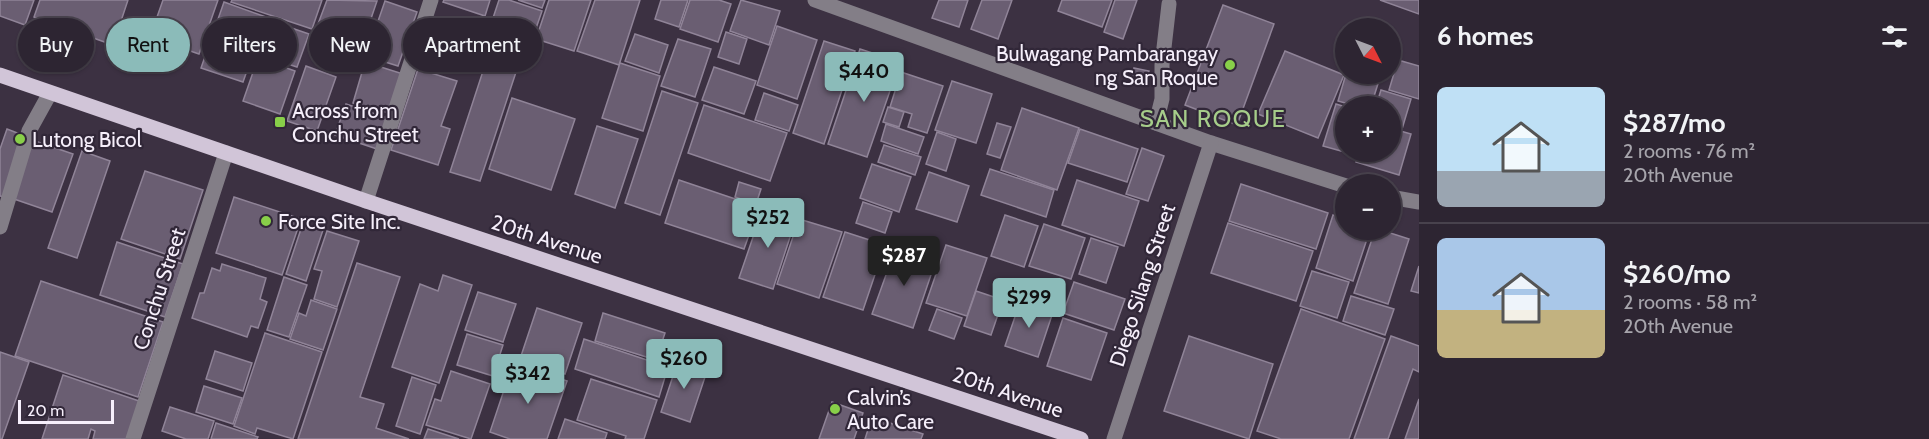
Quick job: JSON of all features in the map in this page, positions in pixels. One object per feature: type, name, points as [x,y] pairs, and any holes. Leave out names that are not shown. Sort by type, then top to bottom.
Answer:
[{"type":"main road","name":"20th Avenue","points":[[0,75],[366,201],[1082,439]]},
{"type":"street","points":[[366,201],[431,0]]},
{"type":"street","points":[[815,0],[1211,143],[1335,182]]},
{"type":"street","points":[[1155,123],[1162,99],[1162,65],[1169,4]]},
{"type":"street","points":[[0,227],[29,131],[50,93]]},
{"type":"street","name":"Diego Silang Street","points":[[1113,439],[1211,143]]},
{"type":"street","name":"Conchu Street","points":[[133,439],[226,153]]},
{"type":"street","points":[[1401,199],[1419,202]]},
{"type":"building","points":[[0,0],[34,0],[28,18],[18,18],[18,22],[0,16]]},
{"type":"building","points":[[40,0],[128,0],[122,18],[106,18],[106,43],[94,38],[94,18],[34,17]]},
{"type":"building","points":[[163,0],[218,0],[212,18],[202,18],[202,45],[199,54],[190,51],[190,18],[157,18]]},
{"type":"building","points":[[232,0],[322,0],[316,18],[309,18],[309,28],[297,24],[297,18],[279,18],[231,2]]},
{"type":"building","points":[[327,0],[377,1],[371,18],[320,18]]},
{"type":"building","points":[[444,0],[490,0],[485,16],[443,2]]},
{"type":"building","points":[[499,0],[509,0],[542,11],[540,18],[493,18]]},
{"type":"building","points":[[518,0],[545,0],[542,8]]},
{"type":"building","points":[[549,0],[591,0],[574,51],[542,41],[542,21]]},
{"type":"building","points":[[595,0],[640,0],[619,65],[577,51]]},
{"type":"building","points":[[661,0],[688,0],[679,27],[655,19]]},
{"type":"building","points":[[690,0],[719,0],[731,4],[718,42],[680,29]]},
{"type":"building","points":[[741,0],[780,11],[769,45],[730,31]]},
{"type":"building","points":[[939,0],[968,0],[959,27],[932,18]]},
{"type":"building","points":[[982,0],[1012,0],[998,39],[971,29]]},
{"type":"building","points":[[1062,0],[1112,0],[1102,27],[1058,11]]},
{"type":"building","points":[[1115,0],[1137,0],[1123,39],[1104,32]]},
{"type":"building","points":[[1380,0],[1419,0],[1419,14]]},
{"type":"building","points":[[385,1],[417,12],[415,18],[403,18],[403,52],[398,66],[391,64],[391,18],[379,18]]},
{"type":"building","points":[[224,2],[266,17],[266,18],[218,18]]},
{"type":"building","name":"Bulwagang Pambarangay ng San Roque","points":[[1223,5],[1274,24],[1237,125],[1185,105]]},
{"type":"building","points":[[777,26],[817,40],[797,99],[757,85]]},
{"type":"building","points":[[297,30],[309,34],[297,67]]},
{"type":"building","points":[[726,32],[747,39],[739,64],[718,57]]},
{"type":"building","points":[[635,34],[668,45],[659,73],[625,61]]},
{"type":"building","points":[[678,39],[711,49],[695,97],[661,86]]},
{"type":"building","points":[[824,41],[855,51],[824,144],[793,133]]},
{"type":"building","points":[[860,49],[900,62],[867,157],[828,144]]},
{"type":"building","points":[[1285,51],[1335,71],[1335,84],[1340,84],[1318,138],[1258,114]]},
{"type":"building","points":[[1401,61],[1419,66],[1419,99],[1389,90],[1391,84],[1401,84]]},
{"type":"building","points":[[620,63],[660,76],[643,131],[602,118]]},
{"type":"building","points":[[306,66],[309,67],[309,72],[322,72],[336,77],[317,131],[287,121]]},
{"type":"building","points":[[714,67],[756,81],[744,114],[702,100]]},
{"type":"building","points":[[1134,68],[1149,71],[1145,86],[1131,82]]},
{"type":"building","points":[[391,70],[403,74],[392,114],[353,103],[362,72]]},
{"type":"building","points":[[213,72],[247,72],[243,82]]},
{"type":"building","points":[[253,72],[295,72],[280,114],[243,101]]},
{"type":"building","points":[[417,72],[428,72],[457,81],[441,126],[450,129],[438,165],[391,150]]},
{"type":"building","points":[[483,72],[516,72],[480,181],[450,172]]},
{"type":"building","points":[[901,72],[943,86],[927,133],[908,127],[912,114],[890,107]]},
{"type":"building","points":[[952,81],[992,94],[976,143],[935,130]]},
{"type":"building","points":[[1343,84],[1378,84],[1374,96],[1339,96]]},
{"type":"building","points":[[1381,90],[1401,96],[1379,96]]},
{"type":"building","points":[[662,91],[698,103],[660,215],[625,203]]},
{"type":"building","points":[[764,93],[798,105],[789,131],[755,120]]},
{"type":"building","points":[[1401,96],[1411,99],[1401,129]]},
{"type":"building","points":[[512,98],[575,119],[551,190],[489,169]]},
{"type":"building","points":[[346,104],[387,118],[377,149],[335,135]]},
{"type":"building","points":[[704,105],[787,133],[770,181],[688,153]]},
{"type":"building","points":[[888,107],[904,112],[899,127],[883,122]]},
{"type":"building","points":[[1335,107],[1335,149],[1323,146]]},
{"type":"building","points":[[1022,108],[1079,128],[1057,190],[1001,170]]},
{"type":"building","points":[[997,123],[1011,127],[1000,158],[987,154]]},
{"type":"building","points":[[886,124],[924,137],[918,154],[881,141]]},
{"type":"building","points":[[597,126],[638,139],[615,208],[575,194]]},
{"type":"building","points":[[7,129],[25,136],[4,197],[0,196],[0,149]]},
{"type":"building","points":[[1080,129],[1138,149],[1127,182],[1068,163]]},
{"type":"building","points":[[1401,131],[1411,134],[1399,174],[1356,162],[1401,162]]},
{"type":"building","points":[[937,132],[956,139],[946,171],[926,164]]},
{"type":"building","points":[[32,140],[73,154],[52,212],[11,198]]},
{"type":"building","points":[[884,145],[921,157],[915,175],[878,162]]},
{"type":"building","points":[[1142,148],[1164,156],[1148,201],[1126,194]]},
{"type":"building","points":[[82,151],[110,161],[77,258],[48,248]]},
{"type":"building","points":[[872,164],[911,177],[899,212],[860,198]]},
{"type":"building","points":[[990,169],[1054,190],[1046,217],[981,195]]},
{"type":"building","points":[[145,171],[203,190],[180,259],[121,239]]},
{"type":"building","points":[[929,172],[969,186],[957,222],[916,209]]},
{"type":"building","points":[[679,180],[759,207],[744,249],[665,223]]},
{"type":"building","points":[[1077,180],[1139,201],[1124,246],[1062,225]]},
{"type":"building","points":[[739,182],[761,189],[756,204],[735,197]]},
{"type":"building","points":[[1241,184],[1328,213],[1316,249],[1229,221]]},
{"type":"building","points":[[234,197],[301,219],[282,275],[216,253]]},
{"type":"building","points":[[863,202],[892,212],[885,233],[856,223]]},
{"type":"building","points":[[763,208],[796,219],[773,289],[739,278]]},
{"type":"building","points":[[1005,215],[1038,226],[1024,267],[991,256]]},
{"type":"building","points":[[1333,215],[1335,216],[1335,240],[1367,240],[1353,281],[1316,268]]},
{"type":"building","points":[[799,219],[842,232],[819,298],[777,284]]},
{"type":"building","points":[[303,223],[323,230],[306,281],[286,274]]},
{"type":"building","points":[[1228,223],[1313,251],[1296,301],[1211,273]]},
{"type":"building","points":[[1044,224],[1085,238],[1071,279],[1029,266]]},
{"type":"building","points":[[327,231],[359,241],[337,307],[314,299],[322,271],[314,269]]},
{"type":"building","points":[[845,232],[885,245],[863,310],[823,297]]},
{"type":"building","points":[[1401,236],[1409,239],[1388,304],[1354,293],[1372,240],[1401,240]]},
{"type":"building","points":[[1091,238],[1118,247],[1106,283],[1079,274]]},
{"type":"building","points":[[117,242],[183,264],[165,317],[100,295]]},
{"type":"building","points":[[946,245],[987,258],[967,316],[926,303]]},
{"type":"building","points":[[896,247],[936,260],[913,328],[872,314]]},
{"type":"building","points":[[357,263],[400,277],[360,397],[384,404],[376,428],[409,439],[298,439]]},
{"type":"building","points":[[222,264],[266,278],[260,299],[267,302],[258,328],[251,326],[247,337],[192,318],[200,293],[204,293],[212,268],[220,271]]},
{"type":"building","points":[[1419,266],[1419,293],[1411,291]]},
{"type":"building","points":[[1312,271],[1349,282],[1337,318],[1300,306]]},
{"type":"building","points":[[443,275],[472,285],[439,383],[392,367],[420,284],[438,291]]},
{"type":"building","points":[[284,277],[307,285],[289,337],[267,330]]},
{"type":"building","points":[[41,281],[163,322],[138,397],[15,356]]},
{"type":"building","points":[[1074,282],[1125,299],[1114,330],[1063,313]]},
{"type":"building","points":[[976,291],[1003,300],[991,335],[964,326]]},
{"type":"building","points":[[478,292],[516,304],[503,342],[465,330]]},
{"type":"building","points":[[1351,296],[1394,309],[1385,335],[1343,321]]},
{"type":"building","points":[[311,300],[337,309],[323,350],[290,339],[299,313],[306,316]]},
{"type":"building","points":[[1020,302],[1053,312],[1038,357],[1005,346]]},
{"type":"building","points":[[537,308],[582,323],[565,374],[520,359]]},
{"type":"building","points":[[937,309],[962,318],[954,339],[929,330]]},
{"type":"building","points":[[1301,309],[1385,339],[1349,439],[1281,439],[1257,431]]},
{"type":"building","points":[[603,313],[665,333],[656,360],[595,341]]},
{"type":"building","points":[[1063,318],[1107,333],[1091,380],[1047,366]]},
{"type":"building","points":[[265,333],[322,352],[293,439],[257,428],[255,434],[234,426]]},
{"type":"building","points":[[467,334],[503,345],[493,376],[457,365]]},
{"type":"building","points":[[1189,336],[1273,364],[1249,439],[1164,411]]},
{"type":"building","points":[[1391,336],[1419,346],[1419,372],[1413,369],[1388,439],[1354,439]]},
{"type":"building","points":[[584,339],[668,367],[659,397],[575,369]]},
{"type":"building","points":[[215,351],[252,363],[243,391],[206,379]]},
{"type":"building","points":[[0,352],[29,362],[2,439],[0,439]]},
{"type":"building","points":[[679,358],[708,368],[690,422],[661,412]]},
{"type":"building","points":[[513,363],[567,381],[547,439],[510,439],[490,432]]},
{"type":"building","points":[[451,371],[490,384],[471,439],[426,425],[435,399],[441,401]]},
{"type":"building","points":[[63,375],[142,402],[129,439],[93,439],[95,431],[91,429],[88,439],[42,439]]},
{"type":"building","points":[[412,377],[436,385],[420,434],[396,426]]},
{"type":"building","points":[[591,379],[657,400],[644,439],[625,439],[626,436],[577,420]]},
{"type":"building","points":[[204,386],[242,398],[233,424],[196,412]]},
{"type":"building","points":[[1419,399],[1419,439],[1405,439]]},
{"type":"building","points":[[832,402],[863,413],[854,439],[819,439]]},
{"type":"building","points":[[170,407],[214,421],[208,439],[186,439],[162,431]]},
{"type":"building","points":[[872,417],[923,434],[921,439],[865,439]]},
{"type":"building","points":[[565,419],[607,433],[605,439],[558,439]]},
{"type":"building","points":[[216,423],[258,437],[257,439],[211,439]]},
{"type":"building","points":[[428,429],[459,439],[424,439]]},
{"type":"place","name":"Bulwagang Pambarangay ng San Roque","points":[[1230,65]]},
{"type":"place","name":"Across from Conchu Street","points":[[280,122]]},
{"type":"place","name":"Lutong Bicol","points":[[20,139]]},
{"type":"place","name":"Force Site Inc.","points":[[266,221]]},
{"type":"place","name":"Calvin’s Auto Care","points":[[835,409]]},
{"type":"district","name":"SAN ROQUE","points":[[1213,118]]}]
